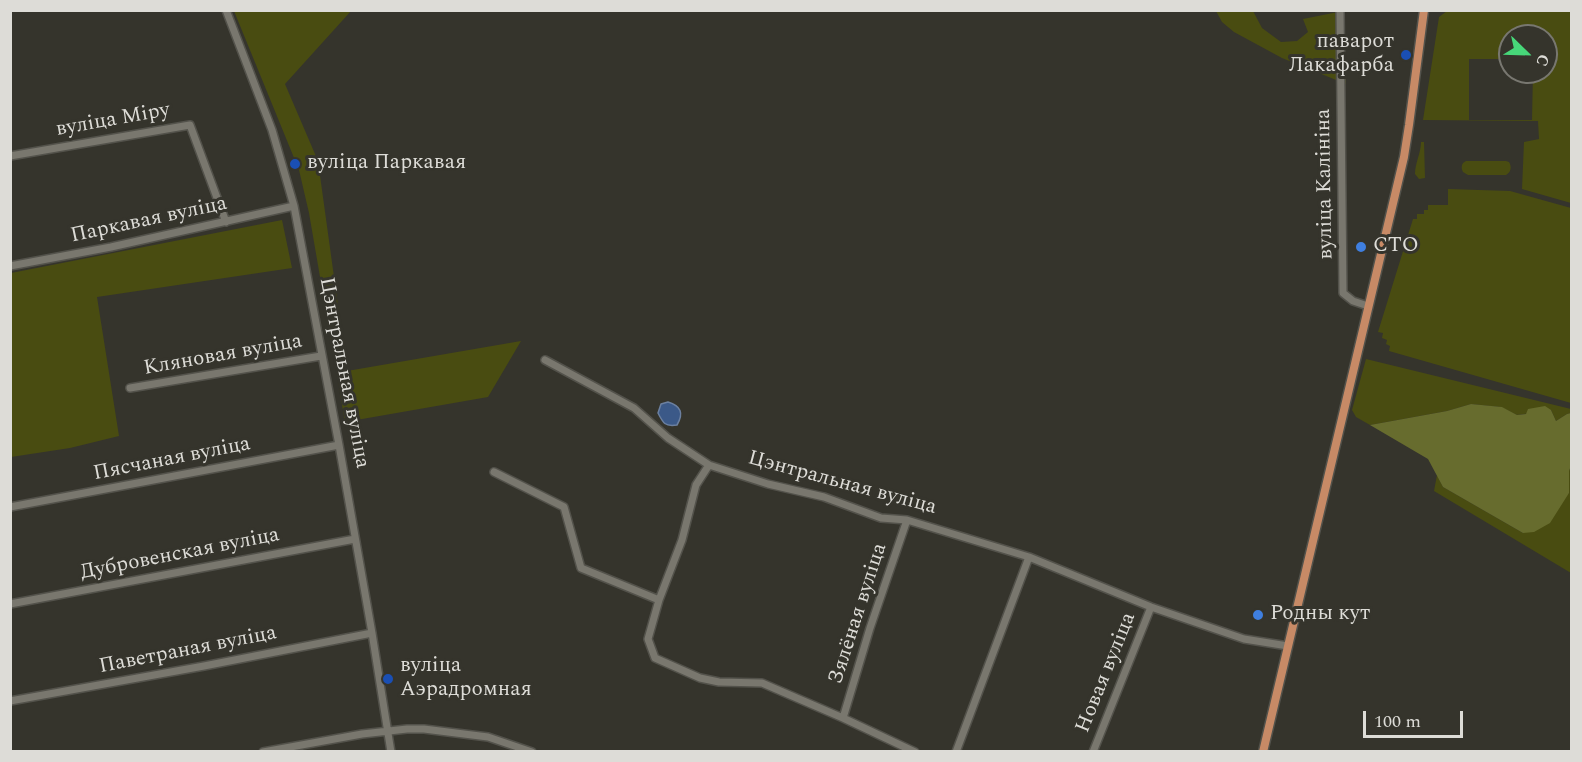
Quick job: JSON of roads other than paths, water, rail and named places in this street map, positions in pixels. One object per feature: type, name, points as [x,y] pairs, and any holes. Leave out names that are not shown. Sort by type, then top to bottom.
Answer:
[{"type":"main road","points":[[1263,752],[1404,157],[1424,10]]},
{"type":"street","name":"Цэнтральная вуліца","points":[[226,10],[272,130],[294,206],[372,633],[390,752]]},
{"type":"street","name":"вуліца Калініна","points":[[1340,10],[1343,292],[1353,301],[1368,306]]},
{"type":"street","name":"вуліца Міру","points":[[10,156],[190,125],[226,222]]},
{"type":"street","name":"Паркавая вуліца","points":[[10,266],[294,206]]},
{"type":"street","name":"Кляновая вуліца","points":[[130,388],[321,356]]},
{"type":"street","name":"Цэнтральная вуліца","points":[[545,360],[634,408],[668,438],[709,465],[768,484],[824,497],[881,518],[907,520],[1029,557],[1150,607],[1244,639],[1288,646]]},
{"type":"street","name":"Пясчаная вуліца","points":[[10,507],[339,446]]},
{"type":"street","points":[[709,465],[696,485],[682,540],[659,600],[648,639],[655,658],[700,678],[719,682],[762,683],[915,752]]},
{"type":"street","points":[[494,472],[564,507],[580,568],[659,600]]},
{"type":"street","name":"Зялёная вуліца","points":[[843,718],[870,628],[907,520]]},
{"type":"street","name":"Дубровенская вуліца","points":[[10,604],[355,539]]},
{"type":"street","points":[[956,752],[1029,557]]},
{"type":"street","name":"Новая вуліца","points":[[1093,752],[1150,607]]},
{"type":"street","name":"Паветраная вуліца","points":[[10,701],[372,633]]},
{"type":"street","points":[[263,752],[362,734],[424,729],[489,737],[532,752]]},
{"type":"water","points":[[668,402],[680,410],[677,425],[665,424],[658,413],[661,404]]},
{"type":"place","name":"паварот Лакафарба","points":[[1406,55]]},
{"type":"place","name":"вуліца Паркавая","points":[[295,164]]},
{"type":"place","name":"СТО","points":[[1361,247]]},
{"type":"place","name":"Родны кут","points":[[1258,615]]},
{"type":"place","name":"вуліца Аэрадромная","points":[[388,679]]}]
